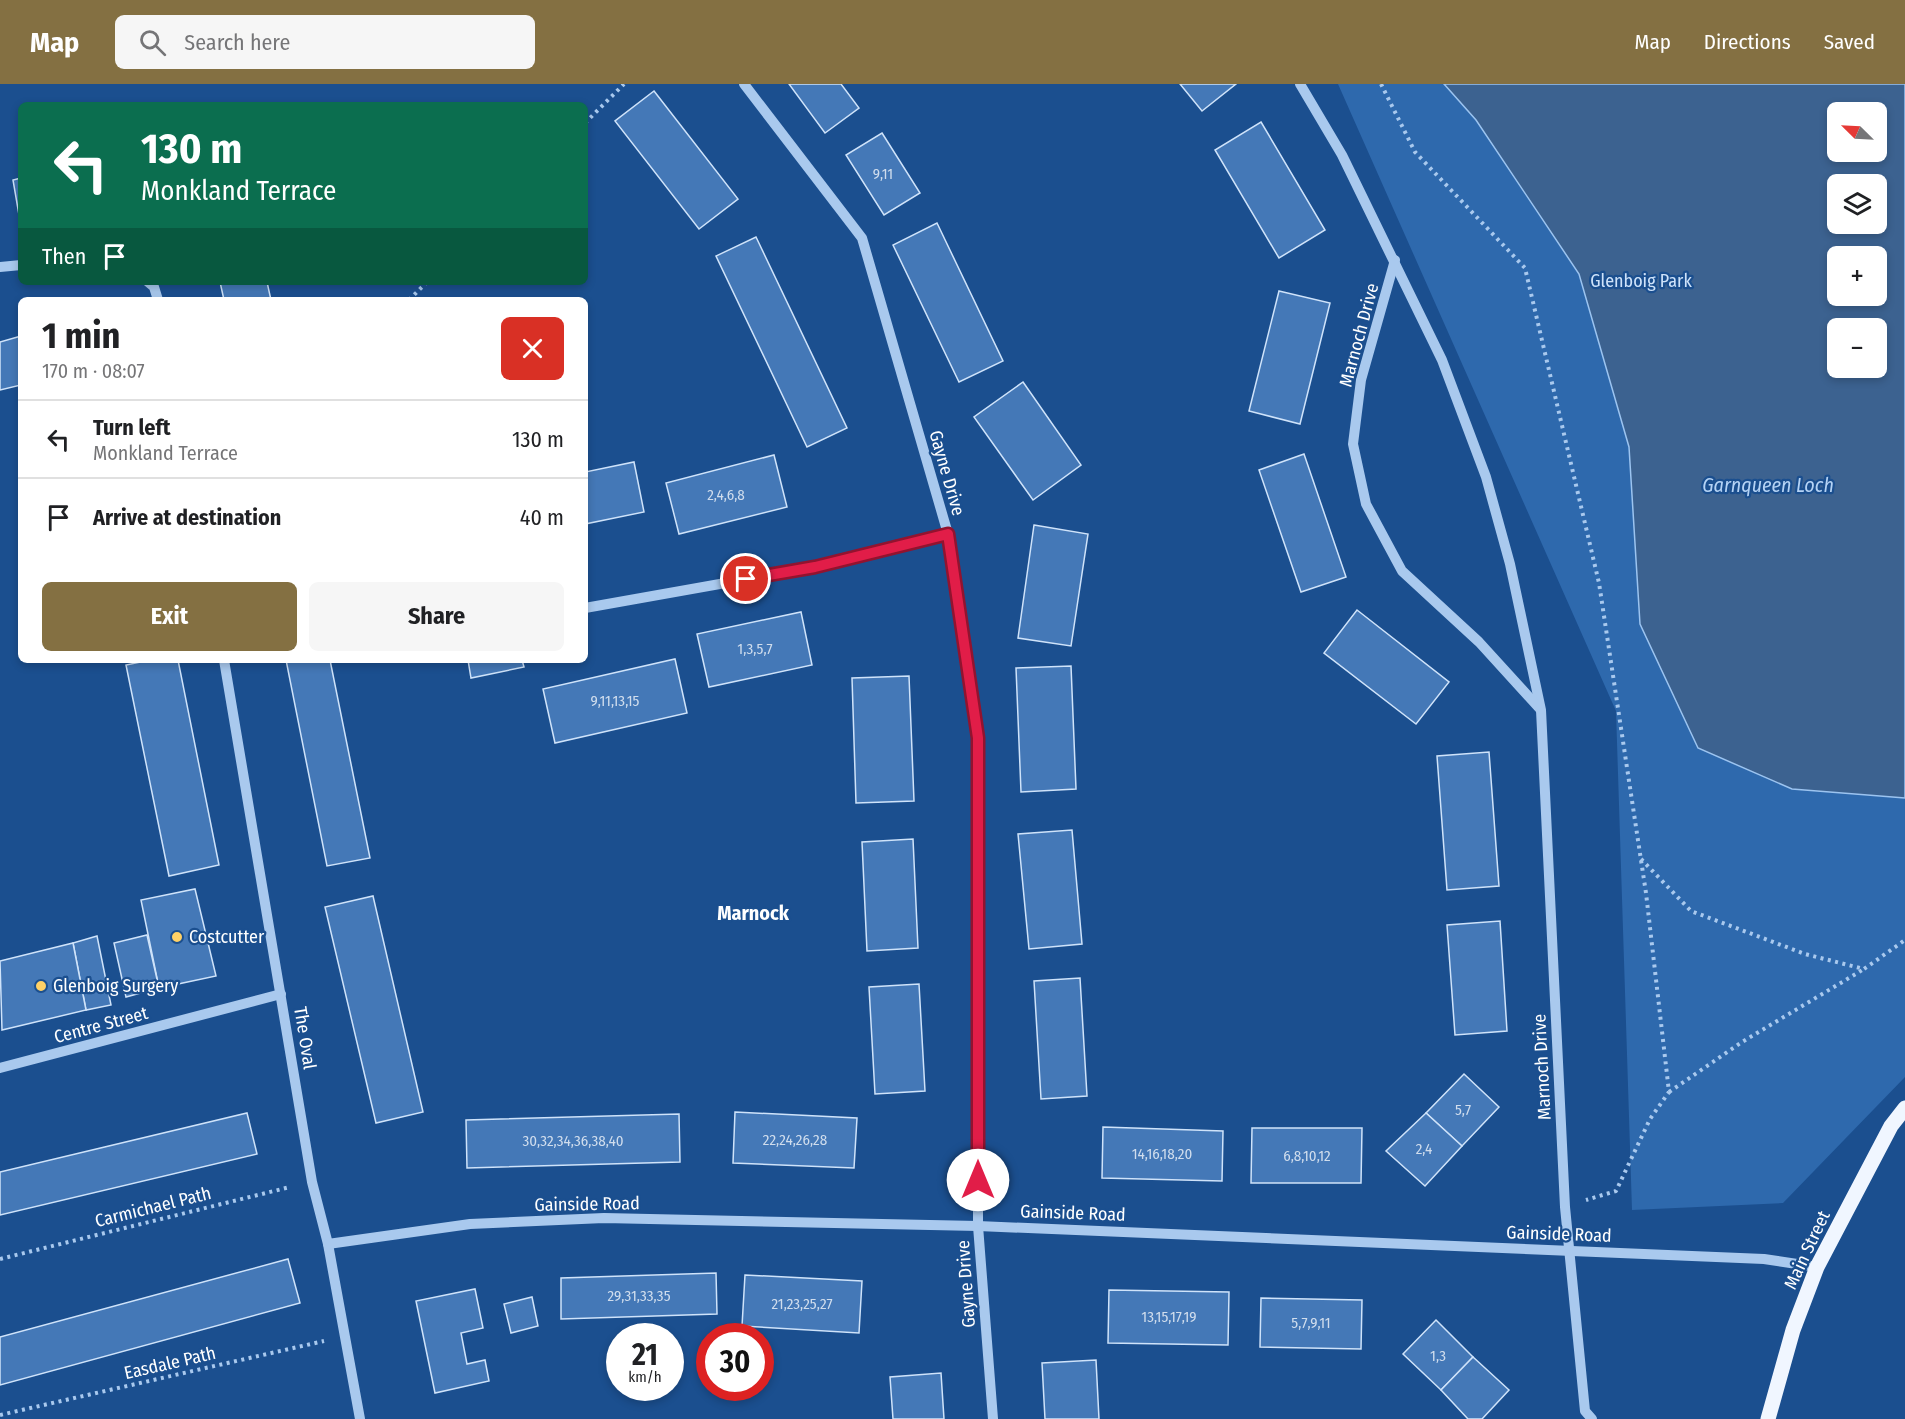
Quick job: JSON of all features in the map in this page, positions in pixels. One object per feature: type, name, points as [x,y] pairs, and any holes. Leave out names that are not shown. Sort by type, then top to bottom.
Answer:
[{"type":"main road","name":"Main Street","points":[[1768,1419],[1793,1330],[1817,1267],[1891,1126],[1905,1108]]},
{"type":"street","name":"Gayne Drive","points":[[744,84],[862,238],[948,534],[978,738],[978,1226],[993,1419]]},
{"type":"street","name":"Marnoch Drive","points":[[1300,84],[1342,155],[1442,360],[1486,477],[1510,564],[1540,710],[1565,1207],[1585,1411],[1592,1419]]},
{"type":"street","name":"Marnoch Drive","points":[[1395,260],[1361,380],[1353,444],[1365,504],[1402,571],[1479,642],[1540,710]]},
{"type":"street","points":[[0,267],[18,265]]},
{"type":"street","points":[[588,607],[815,567],[948,534]]},
{"type":"street","name":"The Oval","points":[[225,663],[312,1182],[328,1244],[360,1419]]},
{"type":"street","name":"Centre Street","points":[[0,1068],[281,994]]},
{"type":"street","name":"Gainside Road","points":[[328,1244],[470,1224],[604,1218],[978,1226],[1764,1259],[1817,1267]]},
{"type":"path","points":[[588,120],[624,84]]},
{"type":"path","points":[[1381,84],[1415,152],[1525,268],[1599,583],[1640,859],[1669,1092]]},
{"type":"path","points":[[412,297],[424,285]]},
{"type":"path","points":[[1640,859],[1691,911],[1805,954],[1864,969]]},
{"type":"path","points":[[1565,1207],[1616,1191],[1650,1119],[1669,1092],[1742,1042],[1864,969],[1905,940]]},
{"type":"path","name":"Carmichael Path","points":[[0,1259],[312,1182]]},
{"type":"path","name":"Easdale Path","points":[[0,1415],[346,1336]]},
{"type":"green space","name":"Glenboig Park","points":[[1338,84],[1905,84],[1905,1077],[1783,1203],[1632,1210],[1616,711]]},
{"type":"water","name":"Garnqueen Loch","points":[[1444,84],[1905,84],[1905,798],[1792,789],[1698,748],[1640,624],[1629,447],[1579,274],[1476,120]]},
{"type":"building","points":[[789,84],[841,84],[859,108],[825,133]]},
{"type":"building","points":[[1180,84],[1236,84],[1202,111]]},
{"type":"building","points":[[654,91],[738,199],[699,229],[615,121]]},
{"type":"building","points":[[1261,122],[1325,230],[1279,258],[1215,150]]},
{"type":"building","points":[[882,133],[920,193],[884,215],[846,155]]},
{"type":"building","points":[[18,179],[18,209],[13,180]]},
{"type":"building","points":[[937,223],[1003,361],[959,382],[893,245]]},
{"type":"building","points":[[756,237],[847,428],[807,447],[716,256]]},
{"type":"building","points":[[221,285],[268,285],[270,297],[223,297]]},
{"type":"building","points":[[1279,291],[1330,303],[1300,424],[1249,411]]},
{"type":"building","points":[[18,337],[18,386],[0,390],[0,342]]},
{"type":"building","points":[[1023,382],[1081,465],[1033,500],[974,417]]},
{"type":"building","points":[[1304,454],[1346,577],[1301,592],[1259,470]]},
{"type":"building","points":[[774,455],[787,507],[679,534],[666,483]]},
{"type":"building","points":[[634,462],[644,512],[588,523],[588,471]]},
{"type":"building","points":[[1034,525],[1088,534],[1071,646],[1018,638]]},
{"type":"building","points":[[1357,610],[1449,682],[1416,724],[1324,653]]},
{"type":"building","points":[[801,612],[812,665],[709,687],[697,634]]},
{"type":"building","points":[[675,659],[687,713],[555,743],[543,689]]},
{"type":"building","points":[[179,663],[219,865],[169,876],[126,665]]},
{"type":"building","points":[[287,663],[331,663],[370,858],[327,866]]},
{"type":"building","points":[[468,663],[523,663],[524,667],[471,678]]},
{"type":"building","points":[[1071,666],[1076,789],[1021,792],[1016,668]]},
{"type":"building","points":[[909,676],[914,801],[856,803],[852,678]]},
{"type":"building","points":[[1489,752],[1499,886],[1447,890],[1437,756]]},
{"type":"building","points":[[1072,830],[1082,944],[1029,949],[1018,834]]},
{"type":"building","points":[[913,839],[918,948],[867,951],[862,842]]},
{"type":"building","name":"Costcutter","points":[[195,889],[216,976],[159,988],[141,900]]},
{"type":"building","points":[[373,896],[423,1112],[376,1123],[325,907]]},
{"type":"building","points":[[1500,921],[1507,1031],[1455,1035],[1447,925]]},
{"type":"building","points":[[147,935],[159,988],[126,997],[114,943]]},
{"type":"building","points":[[97,936],[111,1005],[86,1010],[73,943]]},
{"type":"building","name":"Glenboig Surgery","points":[[73,943],[86,1010],[2,1030],[0,961]]},
{"type":"building","points":[[1080,978],[1087,1096],[1041,1099],[1034,981]]},
{"type":"building","points":[[919,984],[925,1091],[875,1094],[869,987]]},
{"type":"building","points":[[1464,1074],[1499,1107],[1462,1146],[1426,1113]]},
{"type":"building","points":[[735,1112],[857,1118],[854,1168],[733,1163]]},
{"type":"building","points":[[247,1113],[257,1154],[0,1215],[0,1172]]},
{"type":"building","points":[[1426,1113],[1462,1146],[1425,1186],[1386,1151]]},
{"type":"building","points":[[679,1114],[680,1162],[467,1168],[466,1120]]},
{"type":"building","points":[[1103,1127],[1223,1131],[1222,1181],[1102,1178]]},
{"type":"building","points":[[1252,1128],[1362,1128],[1361,1183],[1251,1183]]},
{"type":"building","points":[[288,1259],[300,1303],[0,1385],[0,1337]]},
{"type":"building","points":[[716,1273],[717,1314],[561,1319],[561,1278]]},
{"type":"building","points":[[745,1275],[862,1281],[859,1333],[774,1328],[774,1323],[742,1323]]},
{"type":"building","points":[[475,1289],[483,1328],[461,1333],[467,1364],[485,1360],[489,1381],[435,1393],[416,1301]]},
{"type":"building","points":[[1109,1290],[1229,1292],[1228,1345],[1108,1343]]},
{"type":"building","points":[[532,1297],[538,1326],[511,1333],[504,1304]]},
{"type":"building","points":[[1261,1298],[1362,1300],[1361,1349],[1260,1347]]},
{"type":"building","points":[[1436,1320],[1473,1357],[1441,1390],[1403,1354]]},
{"type":"building","points":[[1473,1357],[1509,1390],[1482,1419],[1468,1419],[1441,1390]]},
{"type":"building","points":[[1096,1360],[1099,1419],[1045,1419],[1042,1363]]},
{"type":"building","points":[[941,1373],[944,1419],[893,1419],[890,1377]]},
{"type":"place","name":"Costcutter","points":[[177,937]]},
{"type":"place","name":"Glenboig Surgery","points":[[41,986]]},
{"type":"district","name":"Marnock","points":[[753,913]]},
{"type":"route","points":[[746,579],[815,567],[948,534],[978,738],[978,1180]]}]
